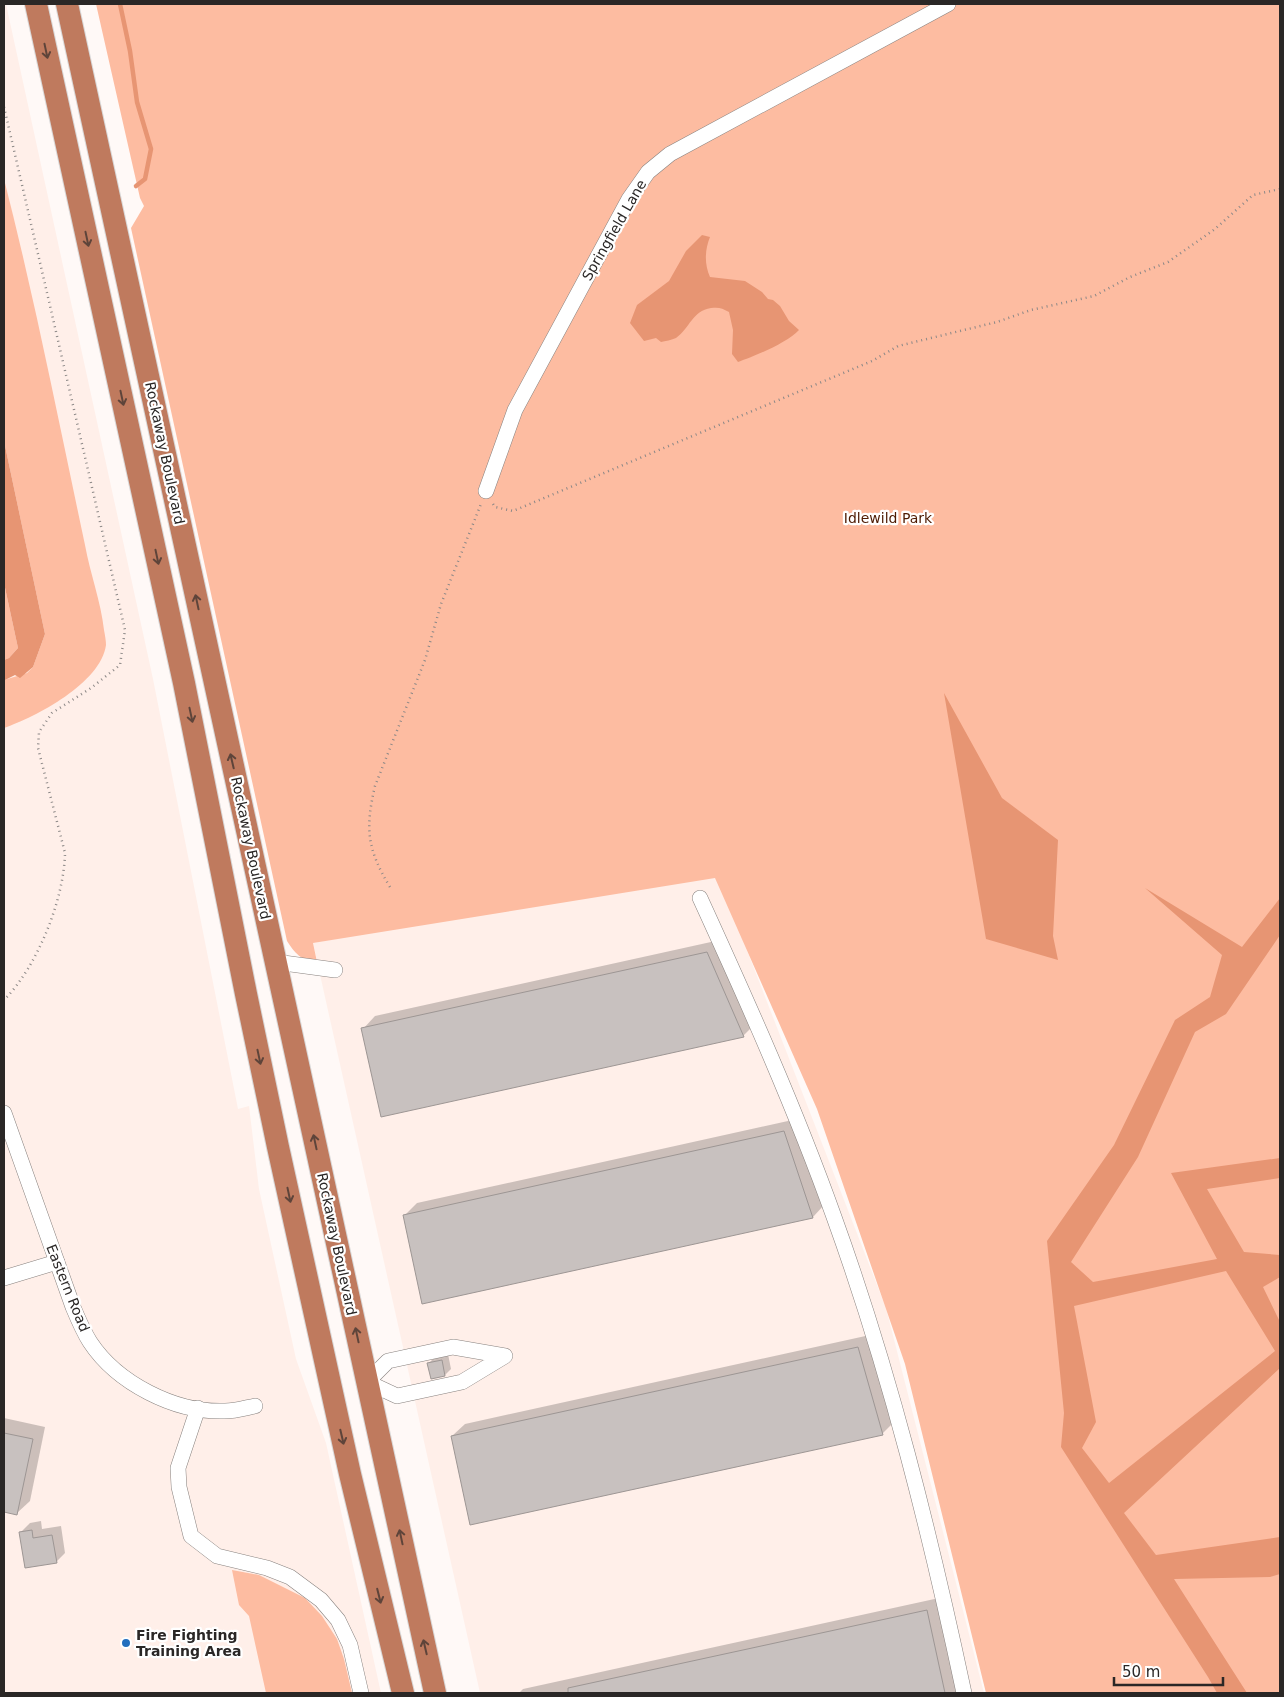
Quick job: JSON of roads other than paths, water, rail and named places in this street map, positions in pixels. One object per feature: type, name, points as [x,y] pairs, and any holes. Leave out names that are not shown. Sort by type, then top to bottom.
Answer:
[{"type":"highway","points":[[36,4],[186,691],[246,994],[291,1205],[348,1465],[402,1693]]},
{"type":"highway","name":"Rockaway Boulevard","points":[[67,4],[435,1693]]},
{"type":"street","name":"Springfield Lane","points":[[486,491],[515,410],[628,199],[648,172],[670,154],[948,4]]},
{"type":"street","points":[[700,898],[761,1033],[803,1134],[855,1278],[908,1457],[938,1573],[964,1693]]},
{"type":"street","points":[[276,962],[335,970]]},
{"type":"street","name":"Eastern Road","points":[[4,1113],[57,1262],[84,1330],[94,1347],[107,1362],[127,1379],[147,1392],[170,1402],[225,1411],[255,1406]]},
{"type":"street","points":[[4,1278],[57,1262]]},
{"type":"street","points":[[453,1347],[505,1356],[462,1382],[397,1396],[367,1382],[388,1361],[453,1347]]},
{"type":"street","points":[[198,1408],[178,1468],[179,1487],[191,1536],[217,1556],[267,1568],[290,1577],[321,1600],[338,1620],[350,1645],[361,1693]]},
{"type":"waterway","points":[[120,4],[130,51],[137,102],[151,149],[145,179],[136,186]]},
{"type":"place","name":"Fire Fighting Training Area","points":[[126,1643]]},
{"type":"park label","name":"Idlewild Park","points":[[888,518]]}]
